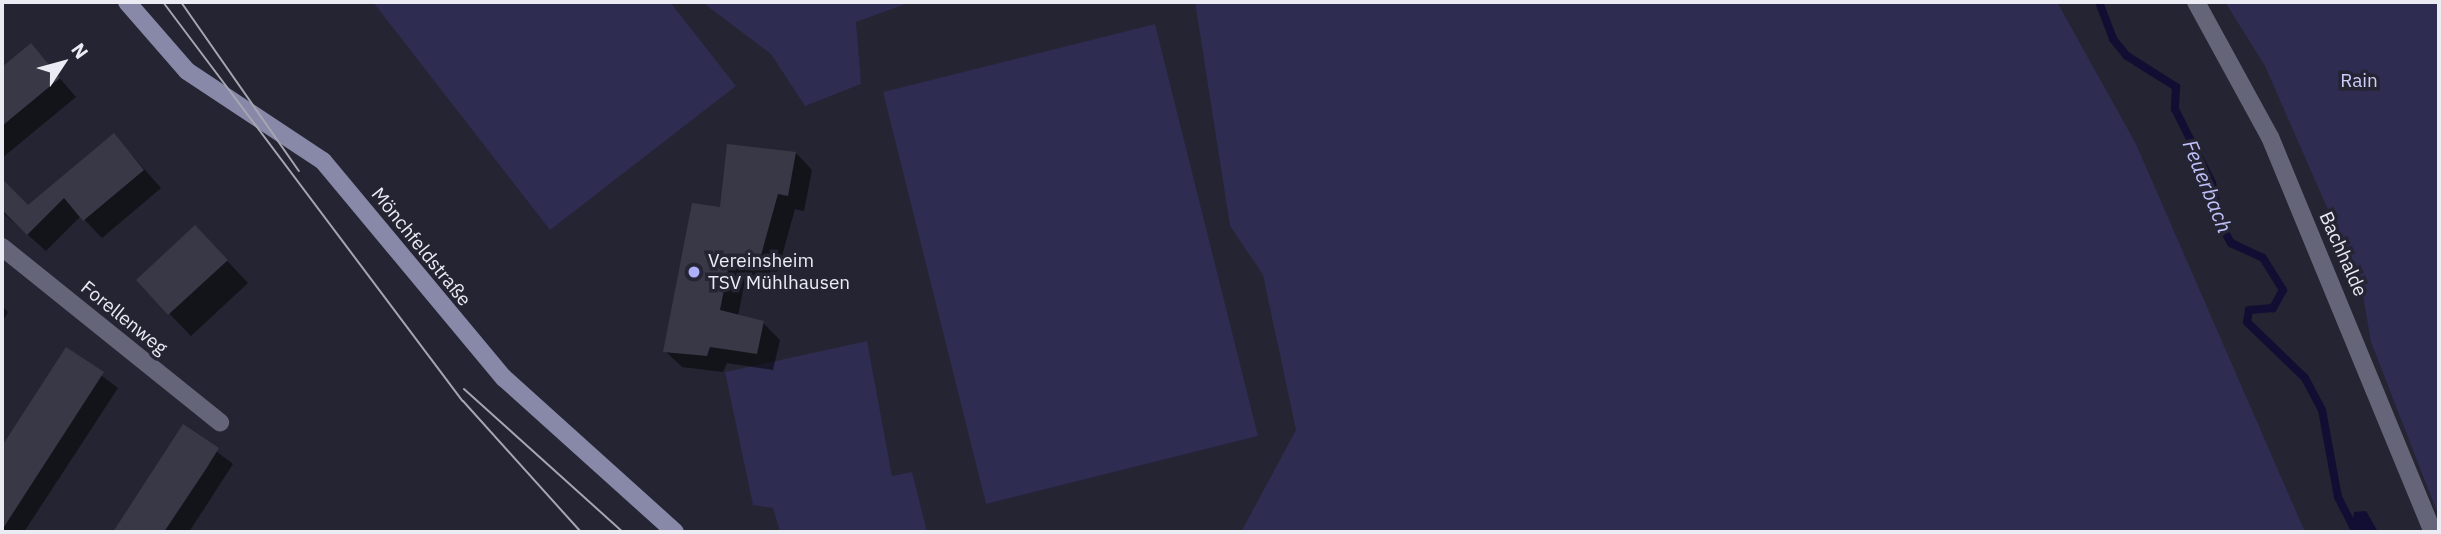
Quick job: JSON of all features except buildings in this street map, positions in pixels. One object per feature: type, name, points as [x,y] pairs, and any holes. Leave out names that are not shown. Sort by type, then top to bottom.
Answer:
[{"type":"main road","name":"Mönchfeldstraße","points":[[127,2],[187,71],[323,161],[504,378],[676,532]]},
{"type":"street","name":"Bachhalde","points":[[2196,2],[2270,138],[2433,532]]},
{"type":"street","name":"Forellenweg","points":[[2,247],[220,422]]},
{"type":"green space","points":[[373,2],[670,2],[736,86],[550,230]]},
{"type":"green space","points":[[702,2],[911,2],[856,22],[861,84],[805,106],[771,54]]},
{"type":"green space","points":[[1195,2],[2057,2],[2136,144],[2305,532],[1241,532],[1296,430],[1263,275],[1230,226]]},
{"type":"green space","name":"Rain","points":[[2225,2],[2439,2],[2439,517],[2371,342],[2361,285],[2265,66]]},
{"type":"green space","points":[[1155,24],[1258,436],[986,504],[883,92]]},
{"type":"green space","points":[[867,341],[892,476],[912,472],[927,532],[780,532],[773,508],[753,505],[725,372]]},
{"type":"shaded area","points":[[2366,511],[2378,532],[2352,532],[2354,512]]},
{"type":"waterway","name":"Feuerbach","points":[[2099,2],[2113,39],[2127,56],[2176,87],[2175,109],[2212,183],[2221,225],[2231,243],[2263,258],[2283,290],[2273,308],[2249,310],[2247,322],[2305,378],[2322,410],[2338,497],[2356,532]]},
{"type":"tram line","points":[[163,2],[463,401],[581,532]]},
{"type":"tram line","points":[[181,2],[299,171]]},
{"type":"tram line","points":[[464,389],[623,532]]},
{"type":"place","name":"Vereinsheim TSV Mühlhausen","points":[[694,272]]}]
